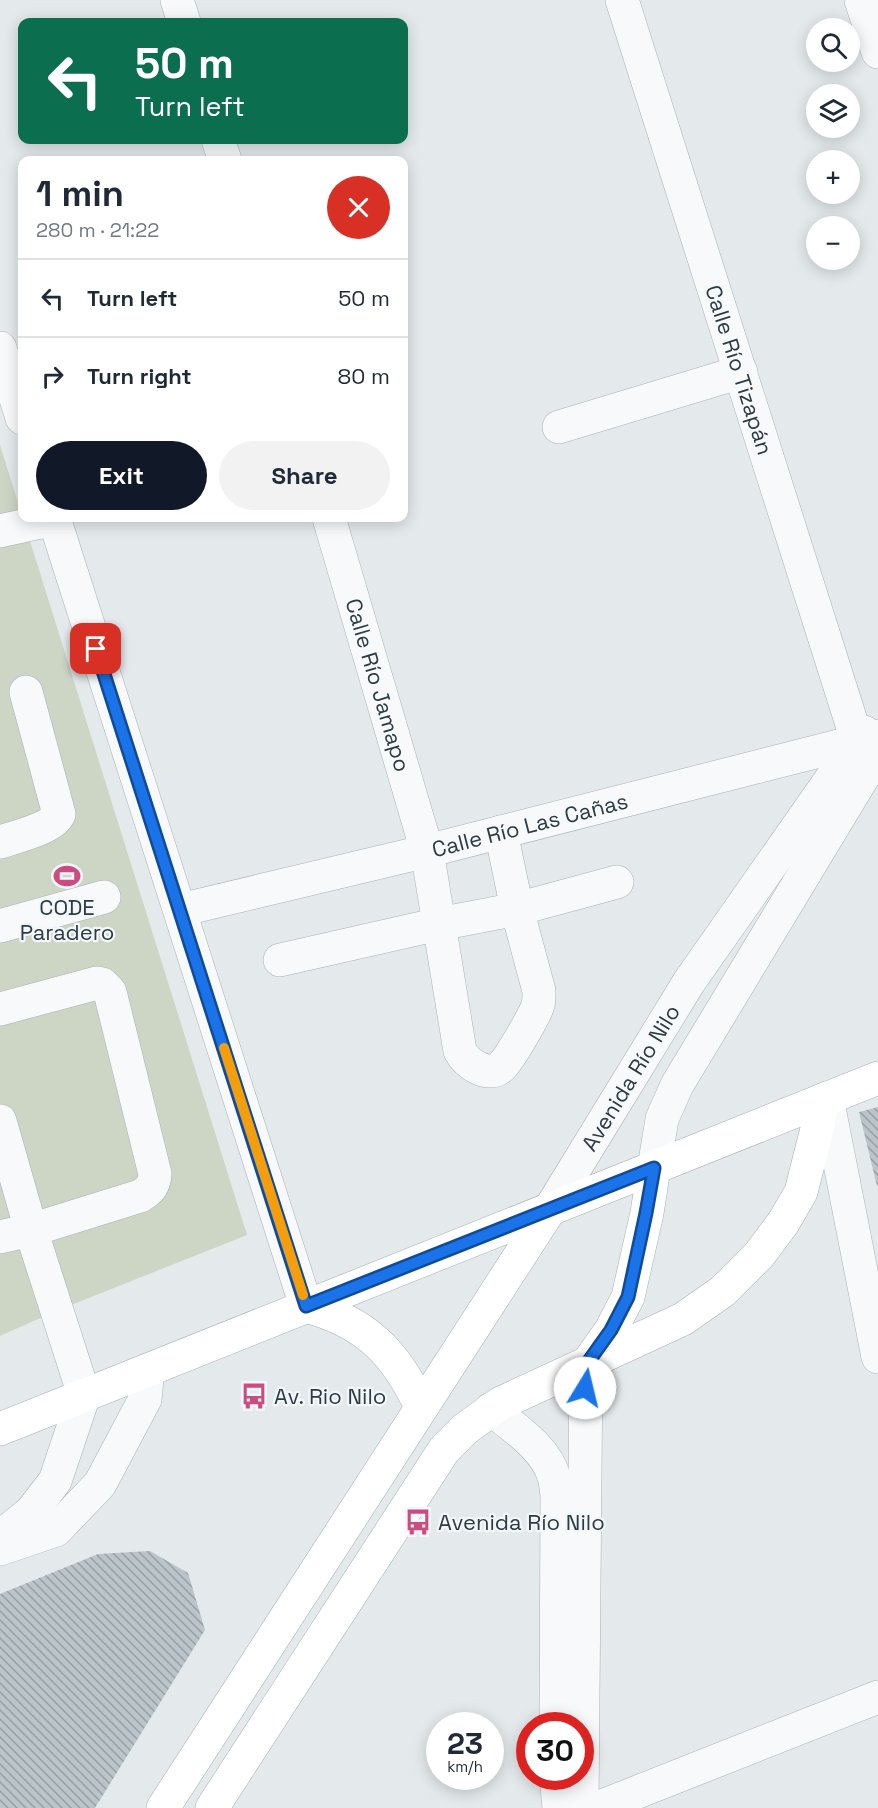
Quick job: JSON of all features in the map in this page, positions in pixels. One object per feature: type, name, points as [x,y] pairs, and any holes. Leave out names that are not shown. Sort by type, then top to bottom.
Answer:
[{"type":"main road","points":[[0,1429],[878,1078]]},
{"type":"main road","points":[[586,1365],[683,1319],[723,1291],[759,1255],[783,1223],[801,1192],[824,1099]]},
{"type":"main road","name":"Avenida Río Nilo","points":[[212,1808],[444,1450],[465,1429],[491,1409],[586,1365],[611,1330],[628,1297],[654,1168]]},
{"type":"main road","name":"Avenida Río Nilo","points":[[163,1808],[550,1209]]},
{"type":"main road","points":[[306,1306],[342,1318],[368,1334],[391,1355],[408,1380],[421,1407]]},
{"type":"street","points":[[177,0],[183,18]]},
{"type":"street","name":"Calle Río Tizapán","points":[[622,0],[741,372],[873,736]]},
{"type":"street","points":[[861,0],[878,52]]},
{"type":"street","points":[[0,348],[18,405]]},
{"type":"street","points":[[559,427],[741,372]]},
{"type":"street","points":[[0,531],[37,522]]},
{"type":"street","points":[[55,522],[306,1306]]},
{"type":"street","name":"Calle Río Jamapo","points":[[330,522],[427,851],[460,1051],[467,1060],[480,1069],[493,1071],[502,1066],[532,1018],[538,1004],[539,991],[517,909],[501,832]]},
{"type":"street","points":[[0,842],[49,825],[58,819],[59,814],[26,692]]},
{"type":"street","name":"Calle Río Las Cañas","points":[[180,910],[427,851],[873,736]]},
{"type":"street","name":"Avenida Río Nilo","points":[[654,1168],[662,1119],[677,1085],[873,736]]},
{"type":"street","name":"Avenida Río Nilo","points":[[550,1209],[689,982],[873,736]]},
{"type":"street","points":[[280,960],[517,909],[616,882]]},
{"type":"street","points":[[0,926],[104,897]]},
{"type":"street","points":[[0,1009],[97,983],[107,987],[154,1165],[154,1184],[140,1196],[15,1233]]},
{"type":"street","points":[[824,1099],[878,1357]]},
{"type":"street","points":[[0,1121],[15,1233],[84,1395],[55,1482],[30,1512],[0,1537]]},
{"type":"street","points":[[582,1808],[586,1365]]},
{"type":"street","points":[[0,1550],[56,1530],[100,1484],[145,1399],[148,1370]]},
{"type":"street","points":[[491,1409],[544,1457],[554,1476],[557,1495],[556,1712]]},
{"type":"street","points":[[597,1808],[878,1697]]},
{"type":"street","points":[[558,1790],[560,1808]]},
{"type":"green space","name":"CODE Paradero","points":[[0,445],[18,503],[18,522],[24,522],[247,1235],[56,1311],[0,1336]]},
{"type":"building","points":[[878,1107],[878,1186],[877,1186],[859,1112]]},
{"type":"building","points":[[150,1551],[188,1573],[205,1630],[95,1808],[0,1808],[0,1594],[98,1554]]},
{"type":"slow traffic","points":[[224,1048],[303,1295]]},
{"type":"place","name":"CODE Paradero","points":[[67,876]]},
{"type":"place","name":"Av. Rio Nilo","points":[[254,1396]]},
{"type":"place","name":"Avenida Río Nilo","points":[[418,1522]]},
{"type":"route","points":[[96,649],[306,1306],[654,1168],[628,1297],[611,1330],[586,1365],[585,1388]]}]
